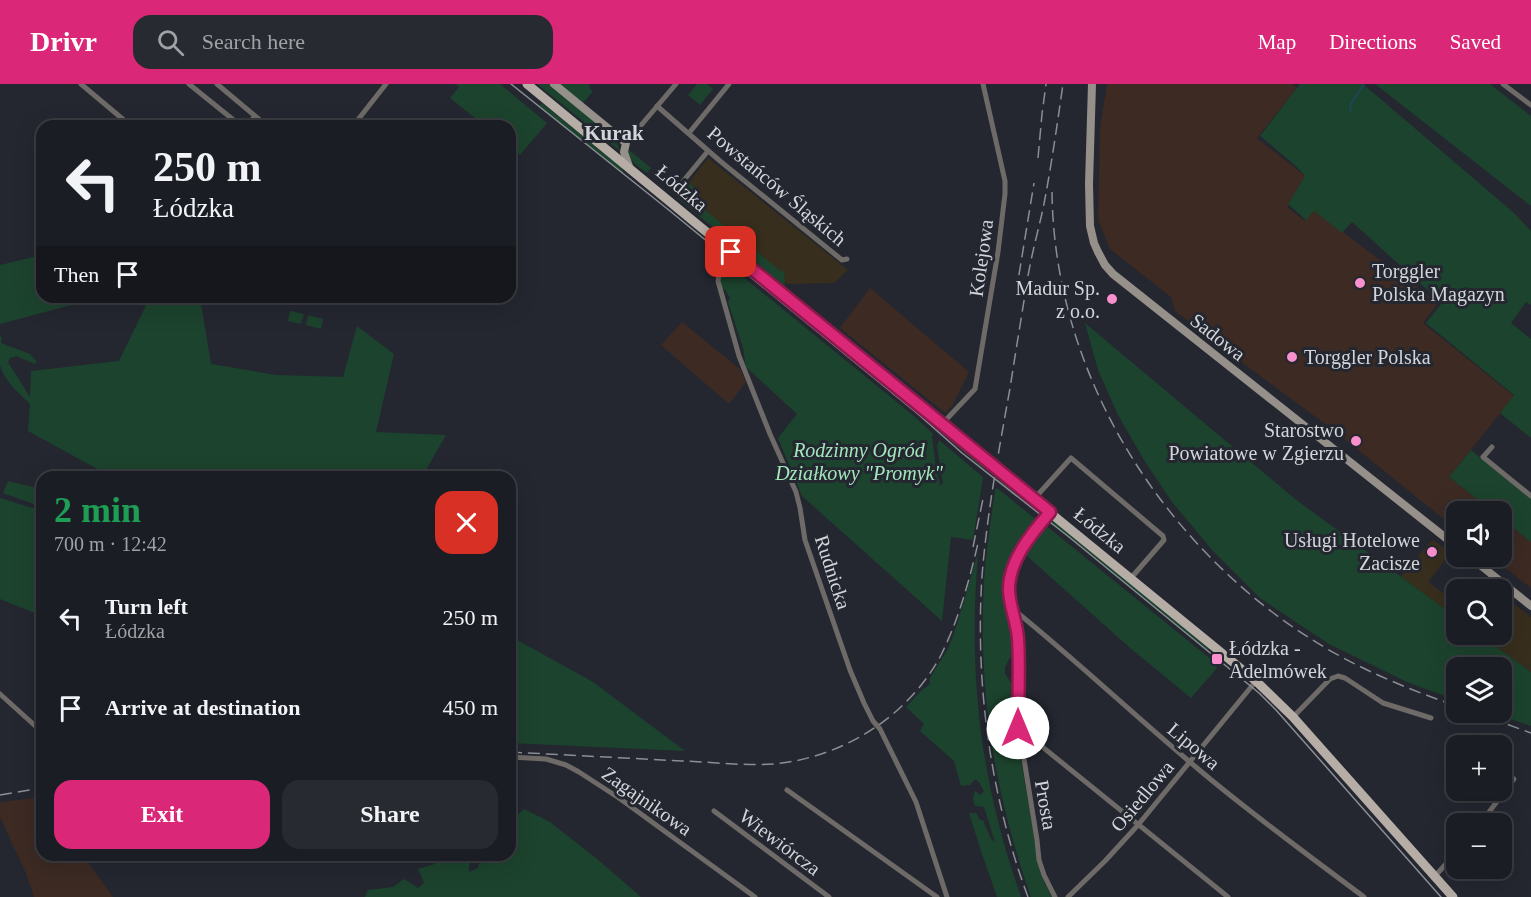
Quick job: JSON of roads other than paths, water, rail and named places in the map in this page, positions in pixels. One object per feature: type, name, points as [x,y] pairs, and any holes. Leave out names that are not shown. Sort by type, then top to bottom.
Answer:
[{"type":"main road","name":"Łódzka","points":[[527,84],[1256,681],[1293,717],[1453,897]]},
{"type":"street","points":[[81,84],[124,120]]},
{"type":"street","points":[[189,84],[234,120]]},
{"type":"street","points":[[198,91],[204,84]]},
{"type":"street","points":[[217,84],[260,120]]},
{"type":"street","points":[[358,120],[386,84]]},
{"type":"street","points":[[554,84],[626,143]]},
{"type":"street","points":[[630,168],[624,152],[626,143],[676,84]]},
{"type":"street","name":"Powstańców Śląskich","points":[[689,133],[729,84]]},
{"type":"street","name":"Kolejowa","points":[[942,424],[975,389],[998,252],[1005,194],[1005,181],[983,84]]},
{"type":"street","name":"Sadowa","points":[[1092,84],[1089,219],[1094,243],[1105,265],[1120,280],[1446,538]]},
{"type":"street","points":[[1503,84],[1531,105]]},
{"type":"street","name":"Powstańców Śląskich","points":[[657,106],[708,151],[842,260],[847,259]]},
{"type":"street","points":[[252,120],[255,116]]},
{"type":"street","points":[[680,185],[708,151]]},
{"type":"street","name":"Rudnicka","points":[[731,252],[720,267],[718,281],[739,357],[796,492],[805,540],[850,670],[873,721],[880,729],[912,792],[947,897]]},
{"type":"street","points":[[1492,447],[1484,458],[1531,496]]},
{"type":"street","points":[[1034,499],[1071,458],[1163,536],[1164,540],[1131,578]]},
{"type":"street","name":"Prosta","points":[[1050,512],[1035,530],[1012,566],[1009,589],[1018,637],[1018,728],[1039,860],[1055,897]]},
{"type":"street","points":[[1483,567],[1531,606]]},
{"type":"street","name":"Lipowa","points":[[1013,609],[1190,762],[1364,897]]},
{"type":"street","points":[[1293,717],[1330,680],[1338,676],[1345,678],[1383,703],[1431,718]]},
{"type":"street","name":"Osiedlowa","points":[[1068,897],[1138,825],[1256,681]]},
{"type":"street","points":[[0,694],[36,727]]},
{"type":"street","points":[[1018,728],[1228,897]]},
{"type":"street","name":"Zagajnikowa","points":[[516,757],[546,759],[579,772],[619,798],[755,897]]},
{"type":"street","points":[[1488,813],[1514,779]]},
{"type":"street","points":[[787,790],[937,897]]},
{"type":"street","name":"Wiewiórcza","points":[[714,811],[829,897]]},
{"type":"street","points":[[1434,876],[1446,863]]},
{"type":"waterway","points":[[1350,112],[1350,105],[1364,84]]},
{"type":"tram line","points":[[511,84],[670,211],[918,414],[962,453],[1069,537],[1259,693],[1441,897]]},
{"type":"railway","points":[[1038,158],[1046,84]]},
{"type":"railway","points":[[1028,897],[1004,819],[988,739],[983,698],[980,617],[982,576],[994,482],[1028,276],[1049,178],[1063,84]]},
{"type":"railway","points":[[1016,293],[1034,183]]},
{"type":"railway","points":[[1052,192],[1058,261],[1073,328],[1097,392],[1130,454],[1169,511],[1215,562],[1267,608],[1324,647],[1356,665],[1446,702]]},
{"type":"railway","points":[[973,547],[984,494]]},
{"type":"railway","points":[[516,752],[773,764],[799,760],[848,743],[892,715],[927,677],[941,655],[959,613],[979,539]]},
{"type":"railway","points":[[1504,723],[1531,733]]},
{"type":"railway","points":[[0,795],[36,789]]},
{"type":"place","name":"Torggler Polska Magazyn","points":[[1360,283]]},
{"type":"place","name":"Madur Sp. z o.o.","points":[[1112,299]]},
{"type":"place","name":"Torggler Polska","points":[[1292,357]]},
{"type":"place","name":"Starostwo Powiatowe w Zgierzu","points":[[1356,441]]},
{"type":"place","name":"Usługi Hotelowe Zacisze","points":[[1432,552]]},
{"type":"place","name":"Łódzka - Adelmówek","points":[[1217,659]]},
{"type":"district","name":"Kurak","points":[[614,133]]},
{"type":"park label","name":"Rodzinny Ogród Działkowy \"Promyk\"","points":[[859,462]]}]
